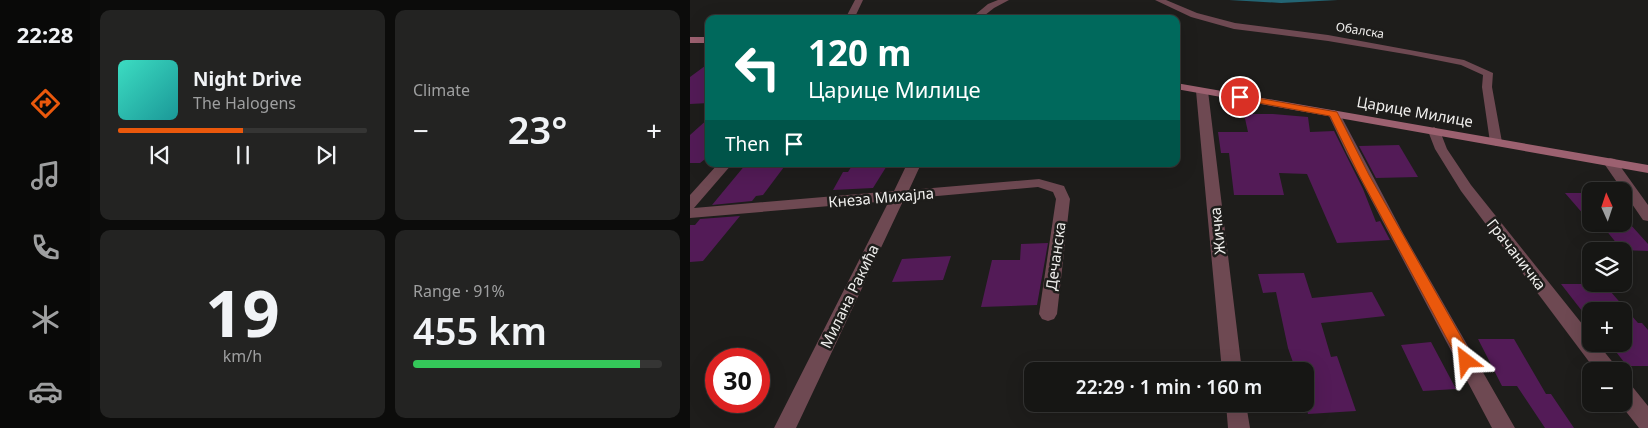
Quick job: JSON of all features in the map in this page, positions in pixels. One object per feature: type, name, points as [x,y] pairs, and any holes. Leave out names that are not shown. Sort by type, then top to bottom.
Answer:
[{"type":"main road","points":[[690,40],[705,40]]},
{"type":"main road","name":"Царице Милице","points":[[1180,87],[1648,169]]},
{"type":"street","points":[[851,15],[859,0]]},
{"type":"street","points":[[979,15],[991,6],[1005,0]]},
{"type":"street","name":"Обалска","points":[[1159,0],[1194,15],[1234,26],[1328,38],[1464,63],[1488,73],[1487,87],[1496,142]]},
{"type":"street","name":"Жичка","points":[[1202,91],[1231,362]]},
{"type":"street","points":[[1334,114],[1396,234],[1504,428]]},
{"type":"street","name":"Грачаничка","points":[[1434,131],[1440,149],[1466,188],[1601,362]]},
{"type":"street","points":[[1610,162],[1648,216]]},
{"type":"street","points":[[690,204],[722,167]]},
{"type":"street","name":"Милана Ракића","points":[[785,428],[912,167]]},
{"type":"street","name":"Кнеза Михајла","points":[[690,213],[1039,183],[1060,189],[1063,199]]},
{"type":"street","name":"Дечанска","points":[[1048,314],[1063,199]]},
{"type":"street","points":[[1632,402],[1648,423]]},
{"type":"street","points":[[1237,412],[1238,428]]},
{"type":"water","points":[[1229,0],[1338,0],[1281,3]]},
{"type":"building","points":[[705,66],[705,103],[690,104],[690,77]]},
{"type":"building","points":[[1244,114],[1308,117],[1310,132],[1334,131],[1363,189],[1376,222],[1380,221],[1390,240],[1337,243],[1307,174],[1279,173],[1284,195],[1234,195],[1229,153],[1221,153],[1218,132],[1248,132]]},
{"type":"building","points":[[705,122],[705,159],[700,163],[690,163],[690,135]]},
{"type":"building","points":[[1399,145],[1418,177],[1376,178],[1359,146]]},
{"type":"building","points":[[744,167],[784,167],[763,195],[756,196],[752,201],[712,205]]},
{"type":"building","points":[[851,167],[886,167],[873,188],[833,190],[843,172],[848,172]]},
{"type":"building","points":[[1565,193],[1582,193],[1582,213]]},
{"type":"building","points":[[740,216],[703,261],[690,262],[690,225],[695,225],[700,219]]},
{"type":"building","points":[[1632,226],[1648,244],[1648,251],[1632,250],[1632,242],[1616,242],[1607,232],[1632,232]]},
{"type":"building","points":[[1048,243],[1037,305],[981,307],[992,260],[1020,260],[1021,244]]},
{"type":"building","points":[[951,256],[943,280],[892,282],[902,259]]},
{"type":"building","points":[[1304,273],[1312,298],[1372,292],[1385,316],[1321,323],[1331,357],[1337,356],[1356,411],[1308,414],[1307,412],[1314,412],[1314,362],[1293,362],[1276,292],[1263,293],[1258,274]]},
{"type":"building","points":[[1561,284],[1582,284],[1582,292],[1611,292],[1620,302],[1582,302],[1582,311]]},
{"type":"building","points":[[1632,316],[1648,330],[1648,366],[1632,366],[1632,362],[1624,362],[1616,352],[1632,352]]},
{"type":"building","points":[[1478,339],[1514,339],[1546,394],[1551,394],[1574,428],[1545,428],[1517,386],[1502,386]]},
{"type":"building","points":[[1431,342],[1456,389],[1423,391],[1401,345]]},
{"type":"route","points":[[1240,97],[1334,114],[1364,175],[1466,361]]}]
